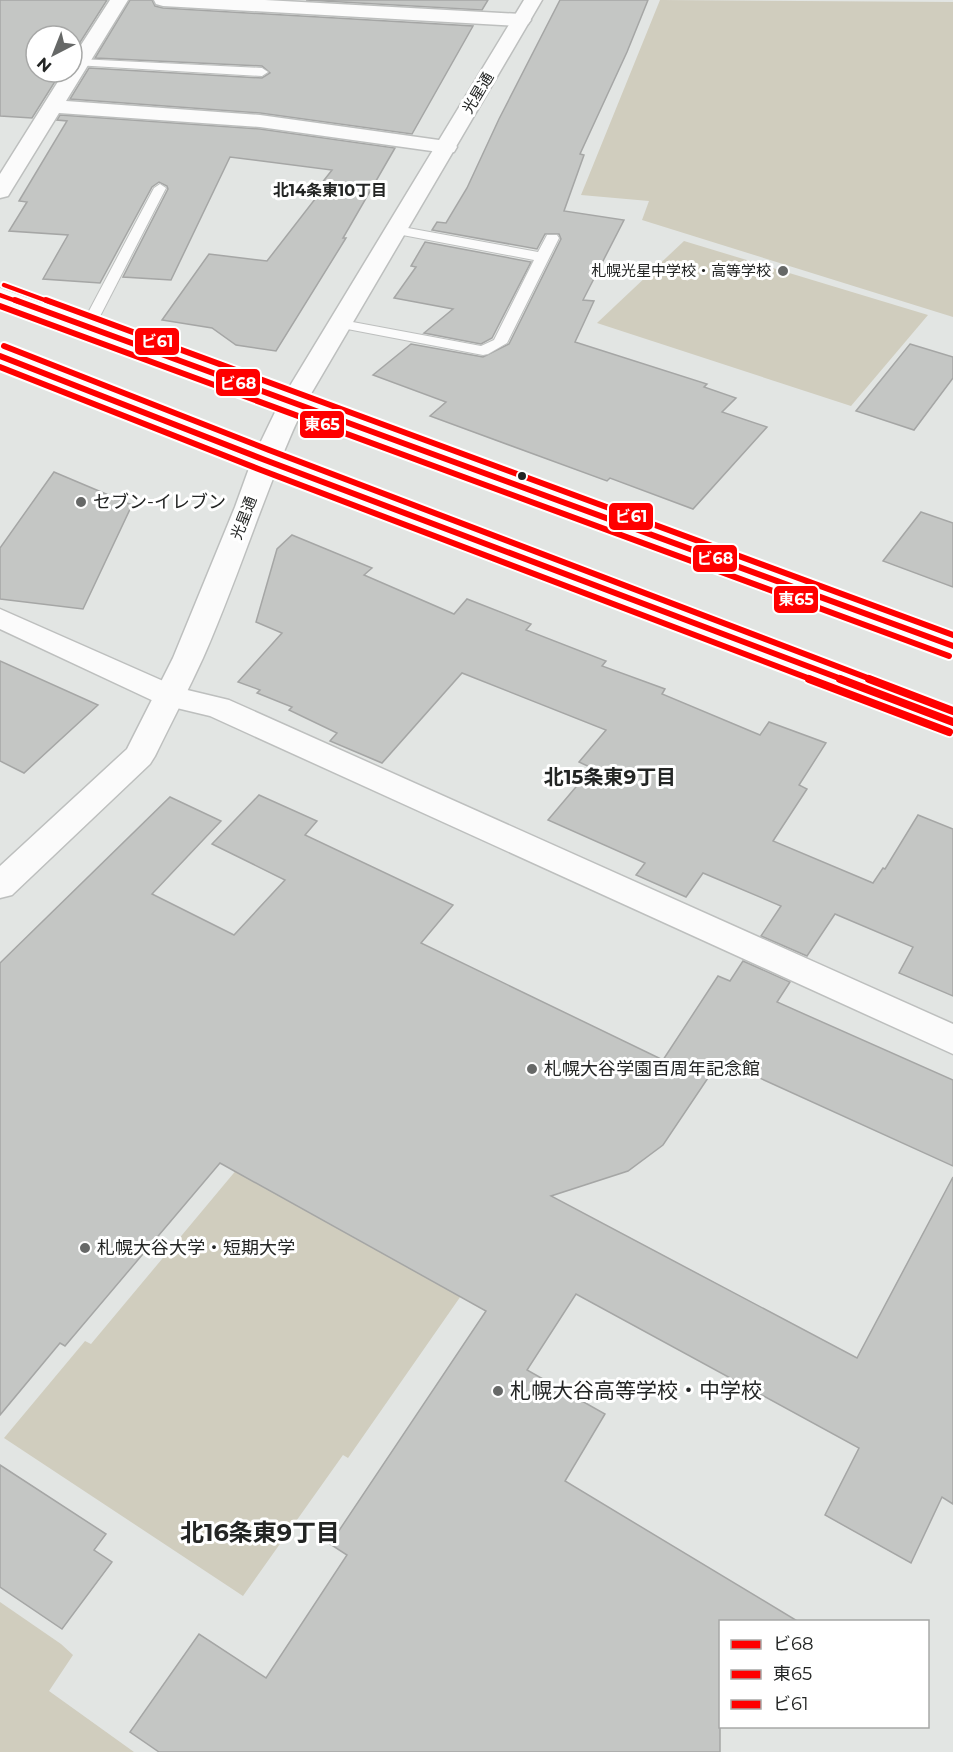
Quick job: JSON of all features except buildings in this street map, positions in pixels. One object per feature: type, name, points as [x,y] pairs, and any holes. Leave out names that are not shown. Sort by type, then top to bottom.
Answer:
[{"type":"street","points":[[84,55],[119,0]]},
{"type":"street","points":[[163,0],[527,10]]},
{"type":"street","name":"光星通","points":[[0,886],[139,756],[171,697],[249,507],[265,460],[292,404],[342,324],[527,10]]},
{"type":"street","points":[[0,191],[66,84]]},
{"type":"street","points":[[53,106],[260,121],[446,147]]},
{"type":"street","points":[[0,296],[953,646]]},
{"type":"street","points":[[0,356],[265,460],[344,488],[953,722]]},
{"type":"street","points":[[0,618],[171,697],[218,707],[953,1040]]},
{"type":"lane","points":[[84,63],[262,72]]},
{"type":"lane","points":[[87,328],[160,188]]},
{"type":"lane","points":[[397,231],[542,257]]},
{"type":"lane","points":[[342,324],[483,351],[500,343],[552,238]]},
{"type":"shaded area","name":"札幌光星中学校・高等学校","points":[[660,0],[953,2],[953,317],[642,220],[649,201],[581,195]]},
{"type":"shaded area","points":[[684,241],[928,315],[851,406],[597,323]]},
{"type":"shaded area","points":[[248,1156],[472,1280],[348,1458],[343,1455],[243,1596],[4,1438],[85,1341],[91,1344]]},
{"type":"shaded area","points":[[0,1602],[61,1644],[73,1655],[49,1691],[134,1752],[0,1752]]},
{"type":"transit line","name":"ビ61","points":[[4,285],[953,635]]},
{"type":"transit line","name":"ビ68","points":[[0,295],[953,646]]},
{"type":"transit line","name":"東65","points":[[0,306],[949,656]]},
{"type":"transit line","name":"ビ61","points":[[4,346],[269,450],[953,711]]},
{"type":"transit line","name":"ビ68","points":[[0,356],[265,460],[953,722]]},
{"type":"transit line","name":"東65","points":[[0,367],[261,470],[949,732]]},
{"type":"place","name":"札幌光星中学校・高等学校","points":[[783,271]]},
{"type":"place","name":"セブン-イレブン","points":[[81,502]]},
{"type":"place","name":"札幌大谷学園百周年記念館","points":[[532,1069]]},
{"type":"place","name":"札幌大谷大学・短期大学","points":[[85,1248]]},
{"type":"place","name":"札幌大谷高等学校・中学校","points":[[498,1391]]},
{"type":"district","name":"北14条東10丁目","points":[[330,190]]},
{"type":"district","name":"北15条東9丁目","points":[[610,777]]},
{"type":"district","name":"北16条東9丁目","points":[[260,1533]]}]
